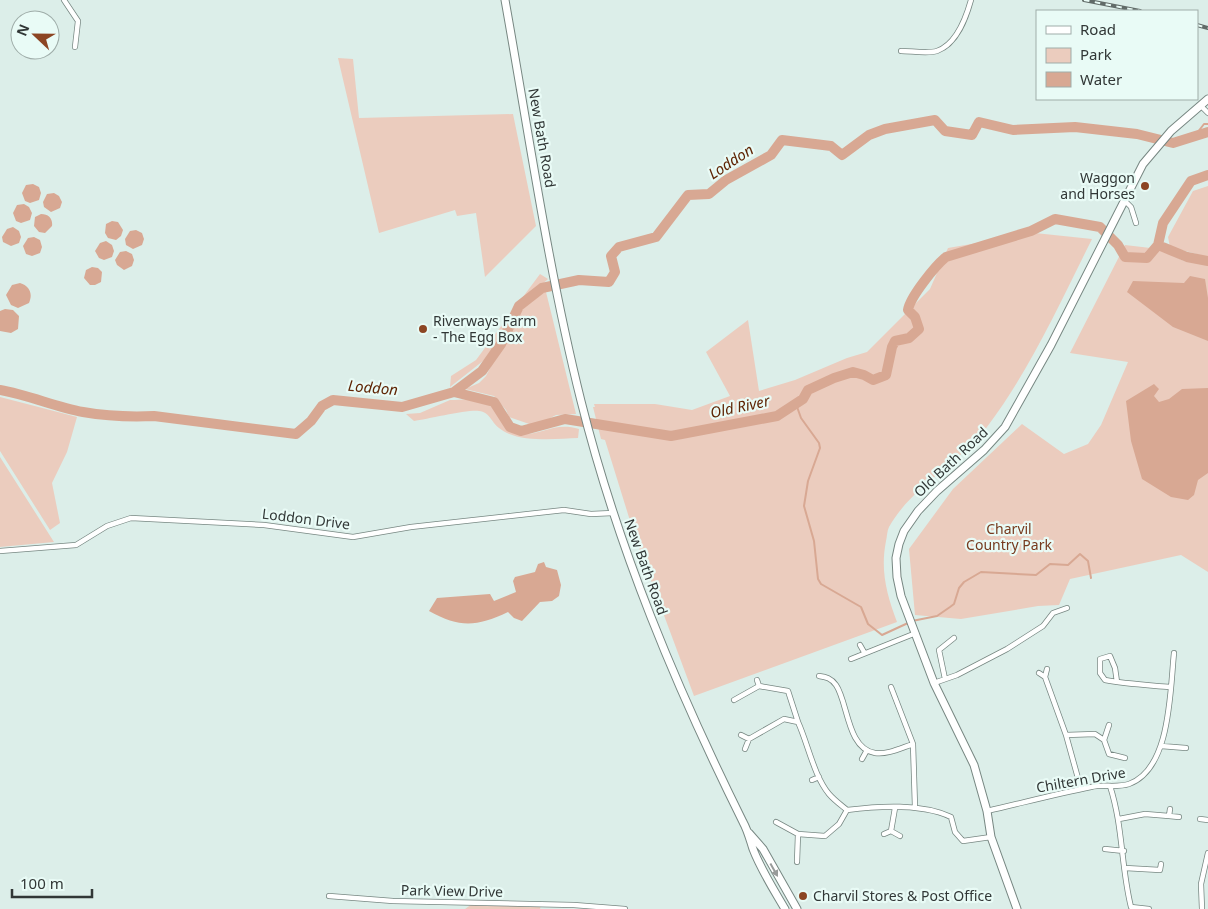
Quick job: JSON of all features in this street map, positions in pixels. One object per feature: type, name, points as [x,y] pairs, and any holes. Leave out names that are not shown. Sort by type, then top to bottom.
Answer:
[{"type":"main road","name":"New Bath Road","points":[[505,0],[557,296],[582,404],[613,513],[670,668],[748,833],[754,850],[785,909]]},
{"type":"main road","name":"Old Bath Road","points":[[1017,909],[992,837],[974,765],[934,683],[909,616],[897,577],[896,558],[904,531],[918,511],[937,491],[984,450],[1005,427],[1052,345],[1143,164],[1171,131],[1208,99]]},
{"type":"main road","name":"New Bath Road","points":[[748,833],[763,849],[796,909]]},
{"type":"street","points":[[64,0],[78,21],[76,47]]},
{"type":"street","points":[[901,50],[937,51],[955,38],[967,15],[971,0]]},
{"type":"street","points":[[1201,106],[1208,113]]},
{"type":"street","points":[[1124,200],[1130,207],[1136,223]]},
{"type":"street","name":"Loddon Drive","points":[[0,551],[76,545],[107,526],[132,518],[264,525],[353,537],[411,527],[564,510],[591,514],[613,513]]},
{"type":"street","points":[[934,683],[1007,649],[1043,626],[1054,613],[1067,608]]},
{"type":"street","points":[[851,659],[915,630]]},
{"type":"street","points":[[945,679],[939,650],[954,638]]},
{"type":"street","points":[[860,645],[864,652]]},
{"type":"street","name":"Chiltern Drive","points":[[987,811],[1080,789],[1127,785],[1139,780],[1151,766],[1161,746],[1168,718],[1174,653]]},
{"type":"street","points":[[1117,682],[1115,668],[1110,656],[1100,659],[1100,673],[1105,680],[1117,682],[1170,687]]},
{"type":"street","points":[[1045,677],[1047,669]]},
{"type":"street","points":[[1039,672],[1045,677],[1066,735],[1080,789]]},
{"type":"street","points":[[819,676],[829,678],[836,686],[851,728],[859,742],[867,750],[886,753],[913,744]]},
{"type":"street","points":[[757,680],[759,686]]},
{"type":"street","points":[[734,700],[759,686],[788,691],[818,777],[829,794],[847,810],[872,807],[915,807],[936,810],[950,817],[955,832],[963,841],[992,837]]},
{"type":"street","points":[[891,686],[913,744],[915,807]]},
{"type":"street","points":[[843,705],[848,702]]},
{"type":"street","points":[[900,706],[906,702]]},
{"type":"street","points":[[745,749],[749,739],[784,719],[798,722]]},
{"type":"street","points":[[1104,740],[1109,725]]},
{"type":"street","points":[[1066,735],[1095,734],[1104,740],[1109,754],[1125,758]]},
{"type":"street","points":[[741,735],[749,739]]},
{"type":"street","points":[[1161,746],[1186,748]]},
{"type":"street","points":[[862,759],[867,750]]},
{"type":"street","points":[[812,780],[818,777]]},
{"type":"street","points":[[1110,786],[1124,851],[1126,885],[1131,908],[1149,909]]},
{"type":"street","points":[[891,831],[895,808]]},
{"type":"street","points":[[1169,816],[1170,809]]},
{"type":"street","points":[[776,822],[798,834],[825,836],[840,824],[847,810]]},
{"type":"street","points":[[1118,820],[1145,814],[1179,817]]},
{"type":"street","points":[[1200,819],[1208,820]]},
{"type":"street","points":[[884,834],[891,831]]},
{"type":"street","points":[[891,831],[900,836]]},
{"type":"street","points":[[798,834],[798,862]]},
{"type":"street","points":[[1105,849],[1124,851]]},
{"type":"street","points":[[1202,909],[1201,884],[1208,853]]},
{"type":"street","points":[[1161,864],[1161,877]]},
{"type":"street","points":[[1125,868],[1160,870]]},
{"type":"street","name":"Park View Drive","points":[[329,896],[393,901],[625,909]]},
{"type":"green space","points":[[338,58],[353,59],[359,118],[513,114],[536,226],[485,277],[476,213],[457,216],[455,210],[379,233]]},
{"type":"green space","points":[[1208,186],[1208,257],[1170,247],[1168,237],[1193,191]]},
{"type":"green space","points":[[1035,233],[1092,239],[1044,336],[1003,405],[976,440],[910,499],[889,527],[884,552],[884,573],[890,602],[897,622],[694,696],[636,540],[605,440],[601,439],[593,407],[595,407],[594,404],[655,404],[692,410],[730,396],[706,352],[748,320],[759,391],[795,380],[847,358],[867,352],[930,289],[948,248]]},
{"type":"green space","name":"Charvil Country Park","points":[[1125,245],[1159,249],[1184,261],[1208,265],[1208,572],[1181,555],[1070,579],[1059,605],[1038,606],[961,619],[915,615],[909,549],[953,489],[1022,424],[1064,454],[1088,444],[1101,425],[1128,362],[1070,353]]},
{"type":"green space","points":[[540,274],[548,279],[516,308],[502,338],[483,361],[450,387],[451,376],[476,360]]},
{"type":"green space","points":[[543,291],[546,292],[576,414],[556,415],[535,426],[509,417],[506,410],[494,396],[465,389],[479,383],[486,376],[521,308]]},
{"type":"green space","points":[[0,397],[77,417],[67,452],[52,483],[60,523],[50,530],[0,451]]},
{"type":"green space","points":[[450,400],[485,402],[511,428],[521,433],[528,434],[554,428],[570,427],[579,429],[578,438],[537,439],[516,436],[496,426],[488,415],[479,411],[414,421],[406,414],[420,413]]},
{"type":"green space","points":[[0,457],[54,542],[0,547]]},
{"type":"green space","points":[[472,904],[541,905],[540,909],[465,909]]},
{"type":"water","points":[[33,184],[39,187],[41,193],[39,200],[30,203],[25,201],[22,193],[26,185]]},
{"type":"water","points":[[54,193],[59,196],[62,202],[60,208],[51,212],[44,207],[43,202],[47,194]]},
{"type":"water","points":[[24,204],[29,207],[32,213],[30,220],[21,223],[16,221],[13,213],[17,205]]},
{"type":"water","points":[[41,214],[50,217],[52,221],[52,226],[45,233],[39,232],[34,226],[35,217]]},
{"type":"water","points":[[112,221],[118,222],[123,230],[121,236],[116,240],[108,238],[105,233],[106,224]]},
{"type":"water","points":[[13,227],[19,231],[21,237],[19,243],[11,246],[3,242],[2,237],[7,229]]},
{"type":"water","points":[[136,230],[142,233],[144,239],[142,245],[133,249],[126,245],[125,239],[130,231]]},
{"type":"water","points":[[34,237],[40,240],[42,247],[40,253],[32,256],[26,254],[23,246],[28,238]]},
{"type":"water","points":[[106,241],[112,245],[114,251],[112,257],[104,260],[99,258],[95,251],[100,243]]},
{"type":"water","points":[[126,251],[132,254],[134,260],[132,266],[124,270],[117,265],[115,260],[120,252]]},
{"type":"water","points":[[92,267],[98,268],[102,272],[101,282],[95,285],[90,285],[84,278],[86,270]]},
{"type":"water","points":[[1190,276],[1205,279],[1208,298],[1208,341],[1173,327],[1127,292],[1133,281],[1184,283]]},
{"type":"water","points":[[20,283],[28,288],[31,296],[29,303],[18,308],[11,305],[6,295],[12,285]]},
{"type":"water","points":[[5,309],[13,310],[19,316],[18,329],[11,333],[0,331],[0,311]]},
{"type":"water","points":[[1154,384],[1159,389],[1154,396],[1159,402],[1169,399],[1182,389],[1208,388],[1208,473],[1198,480],[1194,495],[1188,500],[1171,497],[1142,479],[1131,441],[1126,401]]},
{"type":"water","points":[[544,562],[546,567],[557,570],[561,585],[559,596],[552,601],[540,602],[522,621],[514,618],[508,612],[487,621],[468,624],[440,617],[429,611],[437,598],[490,594],[494,601],[516,592],[513,581],[515,577],[535,572],[538,564]]},
{"type":"waterway","name":"Loddon","points":[[0,390],[73,410],[92,413],[118,416],[154,416],[296,434],[311,421],[322,406],[333,400],[402,407],[454,392],[482,371],[501,344],[519,306],[542,288],[579,280],[609,282],[615,272],[611,256],[619,247],[656,237],[688,195],[709,194],[726,180],[771,155],[782,140],[831,146],[842,155],[869,135],[885,129],[935,120],[945,131],[972,135],[979,122],[1013,130],[1075,127],[1137,134],[1173,143],[1208,132]]},
{"type":"waterway","points":[[1194,137],[1204,124],[1208,124]]},
{"type":"waterway","name":"Old River","points":[[454,392],[494,402],[510,427],[521,431],[565,419],[671,436],[777,416],[803,399],[808,390],[834,378],[853,372],[873,380],[886,375],[895,341],[909,338],[919,329],[915,317],[908,310],[913,298],[930,274],[946,257],[1031,231],[1055,219],[1100,227],[1118,245],[1125,257],[1147,258],[1158,245],[1163,223],[1191,181],[1208,175]]},
{"type":"waterway","name":"Old River","points":[[1158,245],[1187,257],[1208,261]]},
{"type":"waterway","points":[[796,404],[801,418],[819,443],[820,448],[808,481],[804,506],[814,541],[818,579],[821,584],[861,607],[868,624],[882,635],[908,623]]},
{"type":"waterway","points":[[912,621],[937,616],[950,607],[954,604],[959,588],[964,582],[981,572],[1036,575],[1050,564],[1068,565],[1080,554],[1088,561],[1091,578]]},
{"type":"railway","points":[[1084,0],[1135,10]]},
{"type":"railway","points":[[1198,25],[1208,28]]},
{"type":"place","name":"Waggon and Horses","points":[[1145,186]]},
{"type":"place","name":"Riverways Farm - The Egg Box","points":[[423,329]]},
{"type":"place","name":"Charvil Stores & Post Office","points":[[803,896]]}]
